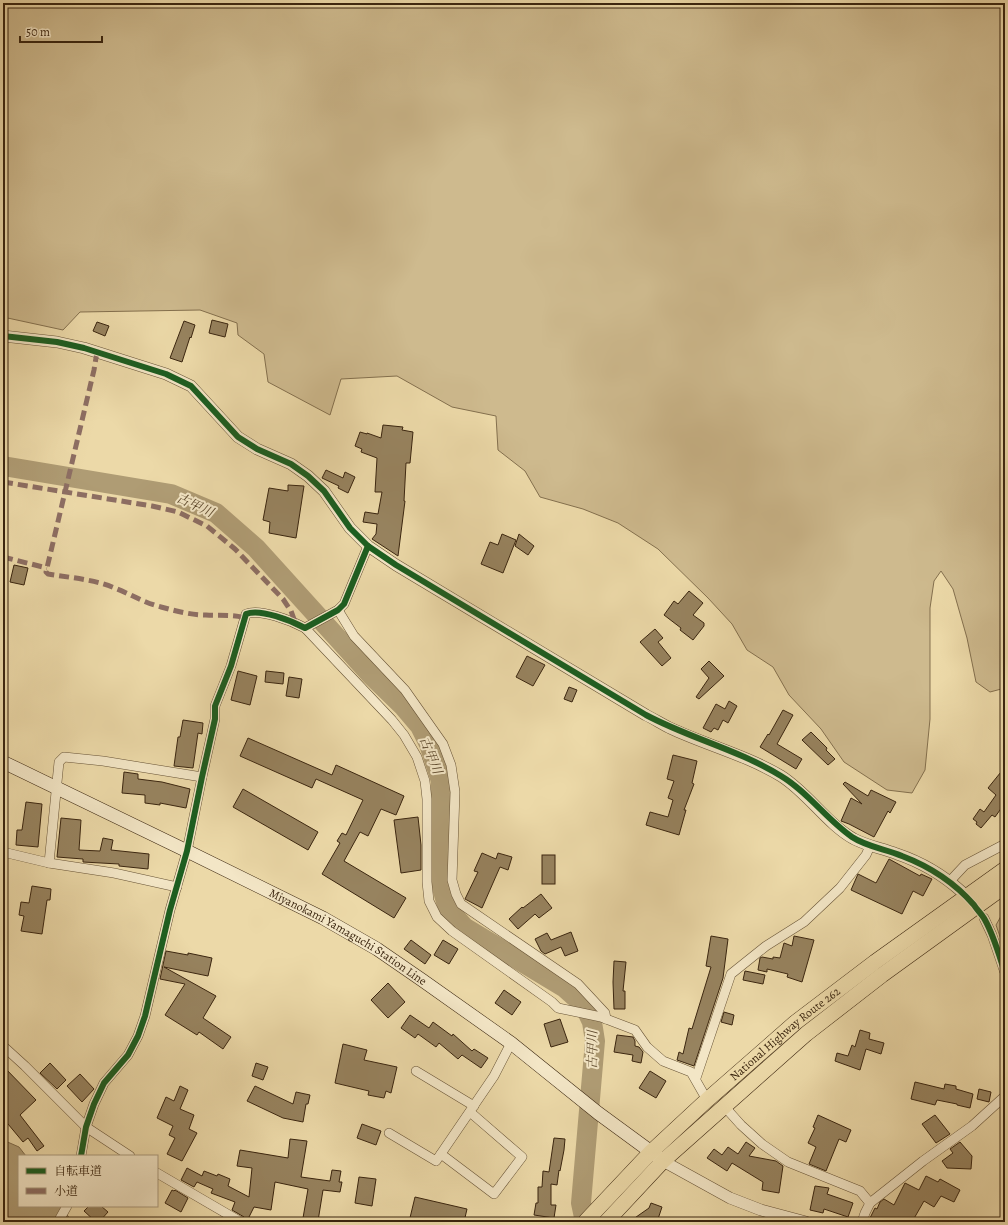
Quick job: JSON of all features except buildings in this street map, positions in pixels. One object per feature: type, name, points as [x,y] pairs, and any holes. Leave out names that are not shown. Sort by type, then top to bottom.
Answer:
[{"type":"highway","name":"National Highway Route 262","points":[[606,1222],[657,1156],[707,1100],[796,1022],[875,962],[1005,869]]},
{"type":"highway","name":"National Highway Route 262","points":[[585,1222],[599,1207],[657,1156],[724,1106],[806,1034],[882,975],[1005,886]]},
{"type":"main road","name":"Miyanokami Yamaguchi Station Line","points":[[3,762],[323,918],[377,949],[511,1043],[598,1113],[657,1156]]},
{"type":"street","points":[[3,336],[57,342],[84,348],[166,374],[191,386],[238,437],[257,449],[291,464],[308,476],[324,491],[350,528],[368,546],[396,565],[646,715],[670,728],[759,763],[782,777],[809,798],[835,824],[853,838],[870,846],[896,853],[914,861],[950,881],[962,892]]},
{"type":"street","points":[[307,626],[338,610],[344,604],[368,546]]},
{"type":"street","points":[[338,610],[354,636],[405,690],[443,744],[451,765],[455,792],[452,880],[461,904],[578,984],[605,1013],[604,1018]]},
{"type":"street","points":[[81,1155],[86,1127],[94,1104],[104,1083],[128,1055],[138,1036],[187,851],[215,719],[215,706],[231,666],[246,614],[251,612],[266,614],[307,626],[404,735],[417,757],[425,781],[427,799],[427,882],[429,901],[437,917],[452,931],[552,1002],[558,1008],[604,1018],[635,1030],[647,1047],[663,1061],[691,1072],[696,1078],[707,1100]]},
{"type":"street","points":[[49,863],[59,762],[64,757],[104,761],[202,777]]},
{"type":"street","points":[[950,881],[965,865],[1005,844]]},
{"type":"street","points":[[696,1078],[731,974],[766,946],[804,922],[840,888],[866,855],[870,846]]},
{"type":"street","points":[[3,852],[49,863],[114,873],[177,888]]},
{"type":"street","points":[[984,918],[992,935],[1005,973]]},
{"type":"street","points":[[389,1133],[436,1161],[494,1076],[511,1043]]},
{"type":"street","points":[[3,1046],[86,1127],[128,1155]]},
{"type":"street","points":[[416,1071],[472,1109],[522,1158],[494,1194],[441,1154]]},
{"type":"street","points":[[862,1222],[870,1203],[923,1161],[972,1126],[1005,1096]]},
{"type":"street","points":[[724,1106],[741,1126],[762,1144],[788,1162],[860,1191],[870,1203]]},
{"type":"street","points":[[657,1156],[730,1198],[761,1210],[806,1222]]},
{"type":"street","points":[[158,1174],[241,1222]]},
{"type":"street","points":[[58,1222],[66,1207]]},
{"type":"shaded area","points":[[3,3],[1005,3],[1005,688],[990,692],[976,682],[967,638],[953,589],[941,571],[934,581],[930,608],[930,719],[925,770],[912,793],[887,790],[844,762],[821,729],[789,695],[773,667],[747,650],[732,624],[658,549],[618,523],[583,509],[540,497],[525,471],[498,450],[496,416],[452,407],[397,376],[341,379],[330,415],[268,382],[264,354],[238,335],[237,323],[200,310],[80,312],[63,330],[3,317]]},
{"type":"shaded area","points":[[1005,909],[1005,951],[996,925]]},
{"type":"shaded area","points":[[3,1140],[19,1147],[25,1155],[18,1155],[18,1207],[62,1207],[72,1222],[12,1222],[3,1211]]},
{"type":"waterway","name":"古甲川","points":[[3,466],[171,494],[216,513],[256,548],[371,675],[403,706],[420,726],[429,744],[441,781],[442,887],[448,909],[464,927],[565,988],[584,1005],[592,1022],[595,1041],[581,1203],[585,1222]]},
{"type":"marked path","points":[[97,352],[46,572],[48,574],[100,583],[149,603],[178,611],[195,614],[245,618]]},
{"type":"marked path","points":[[3,482],[152,506],[178,512],[207,526],[235,549],[283,599],[291,611],[295,622]]},
{"type":"marked path","points":[[3,557],[47,568]]},
{"type":"cycle path","points":[[3,336],[57,342],[84,348],[166,374],[191,386],[238,437],[257,449],[291,464],[308,476],[324,491],[350,528],[368,546],[396,565],[646,715],[679,731],[731,751],[781,776],[791,782],[852,837],[870,846],[913,860],[950,882],[974,905],[984,918],[994,939],[1005,973]]},
{"type":"cycle path","points":[[81,1155],[86,1127],[94,1104],[104,1083],[128,1055],[138,1036],[145,1016],[170,910],[187,851],[215,719],[215,706],[231,666],[246,614],[267,614],[305,628],[338,610],[344,604],[368,546]]}]
